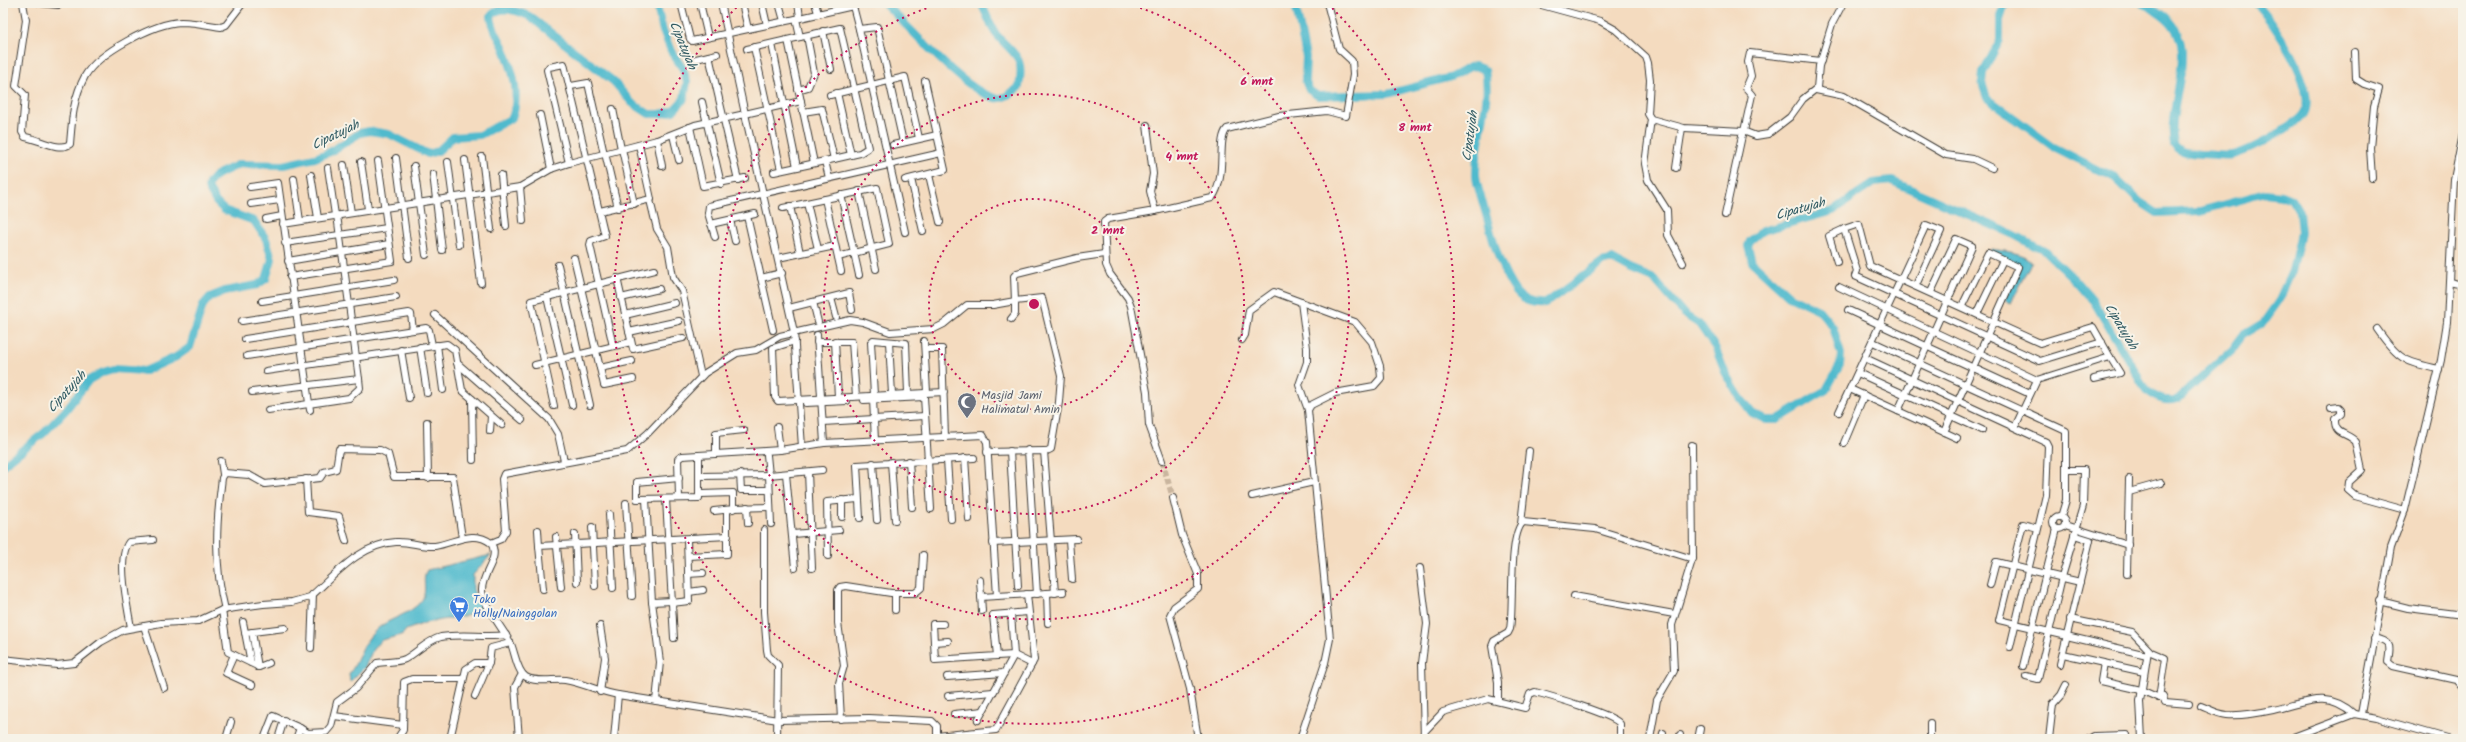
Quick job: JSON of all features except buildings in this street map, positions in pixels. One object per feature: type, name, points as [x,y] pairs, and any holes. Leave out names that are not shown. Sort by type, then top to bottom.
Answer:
[{"type":"street","points":[[23,3],[26,20],[16,85],[25,95],[22,132],[25,137],[38,139],[60,148],[65,148],[70,144],[72,114],[76,96],[85,76],[94,65],[125,44],[163,26],[180,22],[221,27],[226,25],[243,3]]},
{"type":"street","points":[[40,3],[58,5]]},
{"type":"street","points":[[681,3],[690,40],[798,18],[818,13],[834,6],[854,6],[905,232]]},
{"type":"street","points":[[700,3],[708,37]]},
{"type":"street","points":[[721,3],[794,332],[802,447]]},
{"type":"street","points":[[742,3],[748,29]]},
{"type":"street","points":[[762,3],[767,25]]},
{"type":"street","points":[[779,3],[784,21]]},
{"type":"street","points":[[798,3],[800,37]]},
{"type":"street","points":[[815,3],[818,13]]},
{"type":"street","points":[[1162,461],[1149,425],[1147,392],[1131,306],[1124,291],[1110,274],[1104,254],[1103,226],[1105,220],[1155,211],[1212,198],[1222,173],[1223,136],[1227,129],[1271,117],[1327,111],[1338,112],[1344,117],[1348,111],[1353,75],[1352,60],[1339,49],[1327,3]]},
{"type":"street","points":[[1534,3],[1600,21],[1616,30],[1646,57],[1649,68],[1648,114],[1651,119],[1645,164],[1648,180],[1667,210],[1668,235],[1683,263]]},
{"type":"street","points":[[1651,119],[1682,128],[1743,131],[1756,136],[1768,134],[1790,117],[1803,99],[1816,90],[1819,84],[1818,68],[1820,61],[1832,24],[1843,3]]},
{"type":"street","points":[[747,49],[807,36],[823,30],[843,26],[854,89],[868,150]]},
{"type":"street","points":[[859,29],[877,27],[903,142]]},
{"type":"street","points":[[823,30],[831,69]]},
{"type":"street","points":[[798,90],[808,87],[814,74],[807,36]]},
{"type":"street","points":[[788,40],[814,163]]},
{"type":"street","points":[[772,44],[783,105],[797,167]]},
{"type":"street","points":[[754,47],[766,108],[781,170]]},
{"type":"street","points":[[2356,52],[2356,79],[2364,84],[2379,89],[2374,106],[2370,148],[2372,178]]},
{"type":"street","points":[[1725,215],[1752,95],[1746,88],[1751,76],[1749,65],[1750,53],[1820,61]]},
{"type":"street","points":[[696,60],[718,54]]},
{"type":"street","points":[[709,56],[738,180]]},
{"type":"street","points":[[569,164],[548,68],[566,64],[605,236],[590,243],[613,346]]},
{"type":"street","points":[[830,94],[906,78],[920,138]]},
{"type":"street","points":[[923,230],[908,179],[945,170],[925,81]]},
{"type":"street","points":[[571,86],[588,83],[618,208]]},
{"type":"street","points":[[1816,90],[1844,96],[1946,155],[1973,160],[1992,168]]},
{"type":"street","points":[[837,93],[851,155]]},
{"type":"street","points":[[283,224],[384,206],[520,187],[551,169],[674,135],[690,127],[706,122],[801,101]]},
{"type":"street","points":[[702,102],[721,184]]},
{"type":"street","points":[[613,109],[634,204]]},
{"type":"street","points":[[803,112],[822,109],[834,159]]},
{"type":"street","points":[[540,115],[551,169]]},
{"type":"street","points":[[1147,125],[1152,174],[1150,191],[1155,211]]},
{"type":"street","points":[[690,127],[703,186],[721,184],[745,178]]},
{"type":"street","points":[[1676,168],[1682,128]]},
{"type":"street","points":[[2362,714],[2380,601],[2391,548],[2405,510],[2439,369],[2447,322],[2454,179],[2463,134]]},
{"type":"street","points":[[674,135],[679,160]]},
{"type":"street","points":[[893,145],[937,135]]},
{"type":"street","points":[[657,140],[662,166]]},
{"type":"street","points":[[639,145],[652,198],[650,200],[657,229],[668,248],[673,277],[682,291],[701,376]]},
{"type":"street","points":[[774,172],[851,155],[875,148]]},
{"type":"street","points":[[714,237],[709,206],[941,153]]},
{"type":"street","points":[[482,157],[491,229]]},
{"type":"street","points":[[396,158],[409,258]]},
{"type":"street","points":[[290,277],[391,261],[378,160]]},
{"type":"street","points":[[465,160],[481,283]]},
{"type":"street","points":[[825,161],[829,178]]},
{"type":"street","points":[[362,162],[368,209]]},
{"type":"street","points":[[448,162],[459,246]]},
{"type":"street","points":[[344,165],[351,213]]},
{"type":"street","points":[[414,166],[426,255]]},
{"type":"street","points":[[268,410],[310,407],[349,398],[360,388],[340,234],[328,168]]},
{"type":"street","points":[[433,174],[442,250]]},
{"type":"street","points":[[311,175],[318,218]]},
{"type":"street","points":[[500,175],[506,226]]},
{"type":"street","points":[[929,175],[940,222]]},
{"type":"street","points":[[294,179],[300,221]]},
{"type":"street","points":[[250,187],[278,183],[285,243],[310,407]]},
{"type":"street","points":[[520,187],[523,221]]},
{"type":"street","points":[[783,208],[876,187],[878,189],[889,243],[872,249],[838,257]]},
{"type":"street","points":[[859,191],[876,269]]},
{"type":"street","points":[[840,195],[859,275]]},
{"type":"street","points":[[825,199],[841,271]]},
{"type":"street","points":[[252,204],[280,200]]},
{"type":"street","points":[[600,211],[650,200]]},
{"type":"street","points":[[807,202],[818,249]]},
{"type":"street","points":[[790,206],[800,253]]},
{"type":"street","points":[[711,224],[755,214]]},
{"type":"street","points":[[266,219],[282,216]]},
{"type":"street","points":[[747,216],[773,330]]},
{"type":"street","points":[[730,220],[734,241]]},
{"type":"street","points":[[1837,262],[1829,236],[1844,228],[1859,224],[1870,266],[1916,285],[2040,343],[2093,327],[2120,373],[2094,379]]},
{"type":"street","points":[[1839,412],[1873,342],[1926,225],[1941,232],[1916,285]]},
{"type":"street","points":[[285,243],[387,228]]},
{"type":"street","points":[[1844,228],[1857,270],[1855,276],[2040,361],[2102,342]]},
{"type":"street","points":[[1898,411],[1972,246],[1956,239],[1931,292]]},
{"type":"street","points":[[288,261],[389,244]]},
{"type":"street","points":[[778,258],[835,246]]},
{"type":"street","points":[[1944,432],[2018,267],[1988,253],[1962,306]]},
{"type":"street","points":[[1011,319],[1015,314],[1014,276],[1017,273],[1070,260],[1104,254]]},
{"type":"street","points":[[574,258],[605,385],[633,379]]},
{"type":"street","points":[[1977,314],[2003,260]]},
{"type":"street","points":[[558,265],[590,405]]},
{"type":"street","points":[[554,406],[530,302],[547,296],[581,289],[617,278],[654,270]]},
{"type":"street","points":[[761,278],[782,273]]},
{"type":"street","points":[[617,278],[631,342],[634,349],[683,338]]},
{"type":"street","points":[[262,301],[394,280]]},
{"type":"street","points":[[2449,282],[2463,285]]},
{"type":"street","points":[[1839,287],[2037,380],[2110,357]]},
{"type":"street","points":[[621,298],[659,289]]},
{"type":"street","points":[[789,308],[849,293],[852,310]]},
{"type":"street","points":[[1242,340],[1246,335],[1249,310],[1271,293],[1301,302],[1355,322],[1372,342],[1382,373],[1380,381],[1374,386],[1335,393],[1311,405],[1308,410]]},
{"type":"street","points":[[547,296],[572,405]]},
{"type":"street","points":[[242,321],[396,297]]},
{"type":"street","points":[[831,298],[836,317]]},
{"type":"street","points":[[3,659],[58,665],[74,663],[114,634],[131,628],[198,621],[223,610],[302,600],[313,594],[355,557],[376,546],[400,542],[435,546],[462,538],[478,537],[491,542],[501,539],[506,532],[502,479],[504,474],[564,461],[627,451],[648,433],[701,376],[737,353],[756,350],[780,336],[850,320],[863,322],[890,332],[934,329],[944,324],[967,305],[993,305],[1042,298],[1061,376],[1055,431],[1051,449],[1044,452],[1043,450],[1028,450],[987,452]]},
{"type":"street","points":[[813,302],[818,322]]},
{"type":"street","points":[[1300,739],[1325,663],[1330,639],[1308,410],[1299,385],[1307,362],[1308,348],[1301,302]]},
{"type":"street","points":[[625,315],[675,303]]},
{"type":"street","points":[[1848,310],[2030,394]]},
{"type":"street","points":[[245,339],[409,313],[411,314],[413,330]]},
{"type":"street","points":[[435,315],[549,419],[558,434],[564,461]]},
{"type":"street","points":[[629,332],[679,321]]},
{"type":"street","points":[[247,356],[413,330],[428,329],[434,345],[443,390]]},
{"type":"street","points":[[2377,329],[2388,345],[2402,359],[2439,369]]},
{"type":"street","points":[[817,335],[824,444]]},
{"type":"street","points":[[818,342],[850,340],[853,344],[856,396]]},
{"type":"street","points":[[875,441],[871,341],[885,340],[889,342],[906,343],[908,393]]},
{"type":"street","points":[[795,341],[773,348],[776,400],[799,401],[873,397],[924,397],[931,509]]},
{"type":"street","points":[[835,341],[838,397]]},
{"type":"street","points":[[924,341],[927,392]]},
{"type":"street","points":[[535,365],[631,342]]},
{"type":"street","points":[[889,342],[892,394]]},
{"type":"street","points":[[1873,342],[2066,431],[2066,500],[2061,517]]},
{"type":"street","points":[[266,371],[447,344],[454,348],[461,388],[502,426]]},
{"type":"street","points":[[420,347],[427,393]]},
{"type":"street","points":[[925,349],[942,349],[945,437]]},
{"type":"street","points":[[401,350],[409,398]]},
{"type":"street","points":[[1865,358],[2043,440],[2048,446],[2046,496],[2010,647]]},
{"type":"street","points":[[600,368],[632,361]]},
{"type":"street","points":[[457,363],[522,420]]},
{"type":"street","points":[[1858,373],[1905,396],[1982,430]]},
{"type":"street","points":[[252,392],[359,379]]},
{"type":"street","points":[[2015,427],[2037,380]]},
{"type":"street","points":[[1850,389],[1958,438]]},
{"type":"street","points":[[821,400],[838,397],[873,397],[892,394],[927,392],[944,394]]},
{"type":"street","points":[[1844,444],[1864,395]]},
{"type":"street","points":[[472,399],[473,460]]},
{"type":"street","points":[[2331,408],[2339,407],[2341,409],[2341,414],[2335,419],[2336,428],[2340,433],[2356,442],[2362,467],[2360,474],[2349,482],[2348,490],[2355,496],[2405,510]]},
{"type":"street","points":[[490,431],[491,416]]},
{"type":"street","points":[[823,422],[925,416]]},
{"type":"street","points":[[427,422],[428,478]]},
{"type":"street","points":[[778,427],[780,450]]},
{"type":"street","points":[[716,453],[716,433],[744,430]]},
{"type":"street","points":[[679,498],[679,457],[716,453],[780,450],[824,444],[984,435],[987,452],[997,596]]},
{"type":"street","points":[[1650,739],[1657,700],[1674,671],[1671,632],[1674,614],[1693,559],[1692,445]]},
{"type":"street","points":[[223,474],[246,475],[264,484],[320,478],[324,472],[336,469],[338,450],[346,448],[384,451],[388,454],[394,477],[428,478],[451,476],[454,480],[462,538]]},
{"type":"street","points":[[1028,450],[1037,594]]},
{"type":"street","points":[[1010,451],[1018,586]]},
{"type":"street","points":[[1498,700],[1498,682],[1492,646],[1494,641],[1504,636],[1510,629],[1512,578],[1516,538],[1521,524],[1529,451]]},
{"type":"street","points":[[1044,452],[1055,592]]},
{"type":"street","points":[[679,478],[637,482],[638,500],[679,498],[698,499],[701,494],[700,455]]},
{"type":"street","points":[[768,455],[769,507],[764,624],[767,653],[778,665],[777,739]]},
{"type":"street","points":[[965,458],[969,519]]},
{"type":"street","points":[[860,518],[856,466],[873,463],[974,458]]},
{"type":"street","points":[[947,460],[950,519]]},
{"type":"street","points":[[221,461],[223,474],[216,532],[218,575],[228,652],[258,666],[269,663]]},
{"type":"street","points":[[909,461],[912,506]]},
{"type":"street","points":[[891,462],[895,520]]},
{"type":"street","points":[[873,463],[877,520]]},
{"type":"street","points":[[700,476],[740,474],[769,475],[822,470]]},
{"type":"street","points":[[2026,676],[2038,680],[2062,578],[2083,506],[2084,470],[2066,470]]},
{"type":"street","points":[[808,472],[812,568]]},
{"type":"street","points":[[740,474],[741,490]]},
{"type":"street","points":[[786,474],[789,522],[793,534],[795,568]]},
{"type":"street","points":[[306,479],[308,512],[339,516],[346,541]]},
{"type":"street","points":[[2127,574],[2129,479]]},
{"type":"street","points":[[1252,496],[1314,482]]},
{"type":"street","points":[[2129,492],[2161,483]]},
{"type":"street","points":[[701,494],[741,490],[769,490]]},
{"type":"street","points":[[731,492],[733,494],[734,508]]},
{"type":"street","points":[[1173,498],[1182,535],[1199,580],[1198,589],[1174,607],[1170,615],[1190,689],[1198,739]]},
{"type":"street","points":[[646,499],[652,602],[660,662],[656,700]]},
{"type":"street","points":[[666,499],[674,638]]},
{"type":"street","points":[[828,556],[827,502],[858,499]]},
{"type":"street","points":[[842,500],[842,517]]},
{"type":"street","points":[[626,503],[632,596]]},
{"type":"street","points":[[714,511],[747,507],[769,507]]},
{"type":"street","points":[[747,507],[748,523]]},
{"type":"street","points":[[688,556],[727,554],[727,510]]},
{"type":"street","points":[[609,514],[613,588]]},
{"type":"street","points":[[2053,522],[2056,518],[2061,517]]},
{"type":"street","points":[[2061,517],[2064,520],[2065,525]]},
{"type":"street","points":[[2023,666],[2057,529],[2053,522],[2040,519]]},
{"type":"street","points":[[1521,524],[1526,521],[1596,529],[1693,559]]},
{"type":"street","points":[[2038,528],[2022,524],[1999,620],[2066,636],[2147,652],[2165,658],[2160,698]]},
{"type":"street","points":[[2065,525],[2128,545]]},
{"type":"street","points":[[2057,529],[2062,528],[2065,525]]},
{"type":"street","points":[[592,527],[595,586]]},
{"type":"street","points":[[538,530],[543,589]]},
{"type":"street","points":[[793,534],[839,530]]},
{"type":"street","points":[[575,534],[577,582]]},
{"type":"street","points":[[2060,664],[2090,540],[2074,535]]},
{"type":"street","points":[[556,536],[561,587]]},
{"type":"street","points":[[539,546],[728,536]]},
{"type":"street","points":[[652,602],[689,601],[686,539]]},
{"type":"street","points":[[993,543],[1077,539]]},
{"type":"street","points":[[131,628],[124,579],[124,553],[129,542],[153,540]]},
{"type":"street","points":[[1069,540],[1072,579]]},
{"type":"street","points":[[491,542],[495,555],[485,577],[482,592],[485,604],[506,635],[522,674],[532,679],[569,681],[600,692],[656,700],[735,715],[778,720],[841,719],[932,721],[937,729],[937,738],[954,733],[996,730],[1034,660],[1027,594]]},
{"type":"street","points":[[841,719],[839,683],[844,666],[838,623],[838,590],[846,586],[895,593],[919,591],[923,555]]},
{"type":"street","points":[[1990,586],[1996,562],[2080,582]]},
{"type":"street","points":[[1420,568],[1427,624],[1422,663],[1424,736]]},
{"type":"street","points":[[688,574],[703,573]]},
{"type":"street","points":[[980,580],[982,611]]},
{"type":"street","points":[[689,592],[703,590]]},
{"type":"street","points":[[981,597],[1063,592]]},
{"type":"street","points":[[895,593],[895,610]]},
{"type":"street","points":[[311,648],[313,594]]},
{"type":"street","points":[[1046,594],[1048,623]]},
{"type":"street","points":[[1574,596],[1674,614]]},
{"type":"street","points":[[2380,601],[2408,608],[2463,615]]},
{"type":"street","points":[[997,656],[993,615],[1028,612]]},
{"type":"street","points":[[978,720],[1014,655],[1011,614]]},
{"type":"street","points":[[2070,619],[2132,632],[2147,652],[2141,690],[2142,739]]},
{"type":"street","points":[[243,622],[248,632],[258,666]]},
{"type":"street","points":[[943,624],[933,624],[935,660],[1014,655],[1032,664]]},
{"type":"street","points":[[144,626],[164,688]]},
{"type":"street","points":[[600,626],[605,658],[600,692]]},
{"type":"street","points":[[248,632],[285,628]]},
{"type":"street","points":[[248,632],[251,663]]},
{"type":"street","points":[[264,739],[273,716],[284,720],[308,733],[323,733],[330,726],[337,702],[356,688],[377,663],[401,660],[426,642],[445,636],[506,635]]},
{"type":"street","points":[[2374,638],[2385,640],[2388,643],[2390,651],[2388,662],[2393,666],[2456,680],[2463,688]]},
{"type":"street","points":[[934,642],[948,641]]},
{"type":"street","points":[[475,696],[489,663],[491,648],[510,643]]},
{"type":"street","points":[[2062,654],[2144,672]]},
{"type":"street","points":[[234,655],[226,673],[252,685]]},
{"type":"street","points":[[450,739],[462,679],[469,665],[475,663],[489,663]]},
{"type":"street","points":[[2104,663],[2101,680],[2141,690],[2160,698],[2162,696],[2165,702],[2189,704]]},
{"type":"street","points":[[947,677],[1004,673]]},
{"type":"street","points":[[519,739],[515,687],[522,674]]},
{"type":"street","points":[[397,739],[403,725],[402,698],[403,685],[406,680],[462,679]]},
{"type":"street","points":[[2049,739],[2051,710],[2053,704],[2061,695],[2066,685]]},
{"type":"street","points":[[948,696],[993,692]]},
{"type":"street","points":[[1424,736],[1443,712],[1488,698],[1525,708],[1530,694],[1535,692],[1590,708],[1618,721],[1620,724],[1620,739]]},
{"type":"street","points":[[614,739],[618,695]]},
{"type":"street","points":[[2201,706],[2228,715],[2274,710],[2306,700],[2319,698],[2346,707],[2354,714]]},
{"type":"street","points":[[954,714],[983,711]]},
{"type":"street","points":[[2288,739],[2354,714],[2362,714],[2450,739]]},
{"type":"street","points":[[334,716],[403,725]]},
{"type":"street","points":[[278,739],[284,720]]},
{"type":"street","points":[[226,739],[231,722]]},
{"type":"street","points":[[1930,723],[1930,739]]},
{"type":"street","points":[[296,739],[300,728]]},
{"type":"street","points":[[937,729],[954,733]]},
{"type":"street","points":[[1698,739],[1700,729]]},
{"type":"street","points":[[2089,739],[2094,736],[2126,735]]},
{"type":"water","points":[[1991,249],[2019,254],[2029,259],[2032,263],[2011,303],[2005,301],[2020,267],[1990,252]]},
{"type":"water","points":[[491,555],[473,575],[473,589],[481,609],[480,613],[425,623],[406,630],[402,635],[382,640],[374,647],[365,667],[350,682],[349,674],[367,641],[376,630],[387,622],[406,613],[422,600],[424,596],[425,573],[427,570]]},
{"type":"waterway","name":"Cipatujah","points":[[3,465],[44,433],[65,411],[89,380],[103,372],[113,369],[145,371],[176,357],[190,347],[203,305],[210,297],[225,291],[257,285],[266,279],[272,259],[266,239],[254,221],[224,210],[216,202],[208,188],[209,183],[216,175],[240,164],[283,165],[315,158],[330,152],[360,133],[370,131],[389,134],[428,154],[438,151],[453,137],[480,135],[512,118],[516,101],[515,84],[511,68],[493,26],[491,16],[495,12],[504,9],[520,12],[529,16],[613,81],[632,103],[649,114],[660,114],[673,111],[684,99],[687,82],[683,69],[671,51],[663,31],[656,3]]},
{"type":"waterway","name":"Cipatujah","points":[[884,3],[953,71],[982,93],[995,98],[1002,98],[1019,87],[1019,62],[1013,52],[996,34],[981,3]]},
{"type":"waterway","name":"Cipatujah","points":[[1295,3],[1306,57],[1305,80],[1309,90],[1318,96],[1387,94],[1451,77],[1470,67],[1475,66],[1485,70],[1487,83],[1485,109],[1476,162],[1476,178],[1500,261],[1516,292],[1530,302],[1546,303],[1602,262],[1612,259],[1630,269],[1654,279],[1685,315],[1699,324],[1715,347],[1725,372],[1739,396],[1752,413],[1766,420],[1777,420],[1826,390],[1840,365],[1841,354],[1833,327],[1819,310],[1789,296],[1752,262],[1748,246],[1750,241],[1762,231],[1833,211],[1873,183],[1892,181],[2014,235],[2046,252],[2075,280],[2094,302],[2146,390],[2161,399],[2178,399],[2232,350],[2243,335],[2263,323],[2278,302],[2292,271],[2301,233],[2299,212],[2291,199],[2281,195],[2265,193],[2200,211],[2157,213],[2139,201],[2115,178],[2052,146],[1987,98],[1982,83],[1983,73],[2000,40],[2000,19],[2005,3]]},
{"type":"waterway","name":"Cipatujah","points":[[2143,3],[2161,14],[2174,27],[2180,41],[2182,57],[2181,74],[2174,109],[2174,144],[2176,147],[2186,152],[2224,156],[2249,149],[2281,132],[2299,119],[2304,113],[2307,102],[2305,88],[2292,55],[2272,24],[2255,3]]},
{"type":"tunnel","points":[[1162,461],[1173,498]]},
{"type":"place","name":"Masjid Jami Halimatul Amin","points":[[967,419]]},
{"type":"place","name":"Toko Holly/Nainggolan","points":[[459,623]]}]
